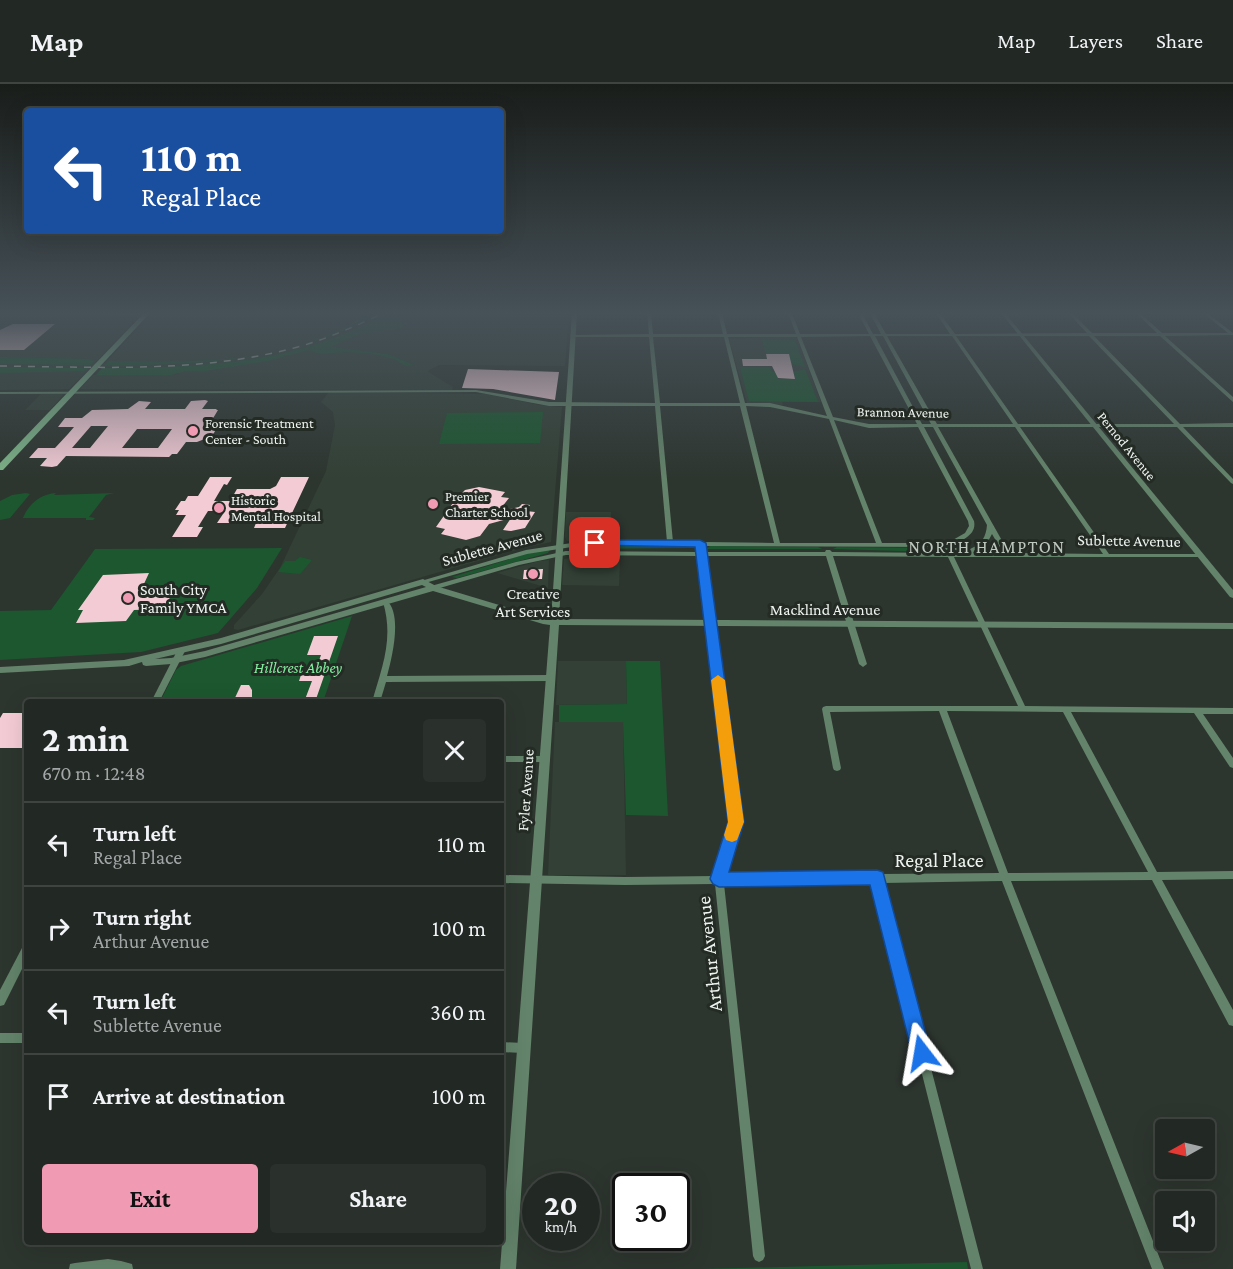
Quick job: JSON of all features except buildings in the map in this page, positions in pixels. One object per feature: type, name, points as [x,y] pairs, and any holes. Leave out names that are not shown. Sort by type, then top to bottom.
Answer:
[{"type":"main road","points":[[0,468],[94,368]]},
{"type":"street","name":"Fyler Avenue","points":[[508,1269],[551,678],[570,368]]},
{"type":"street","points":[[654,368],[670,543]]},
{"type":"street","points":[[733,368],[777,544]]},
{"type":"street","points":[[812,368],[880,544]]},
{"type":"street","points":[[890,368],[972,526],[968,534],[946,546],[1023,708]]},
{"type":"street","points":[[904,368],[1007,555]]},
{"type":"street","points":[[976,368],[1107,555]]},
{"type":"street","name":"Pernod Avenue","points":[[1049,368],[1233,595]]},
{"type":"street","points":[[1124,368],[1233,482]]},
{"type":"street","points":[[1198,368],[1233,400]]},
{"type":"street","name":"Brannon Avenue","points":[[0,393],[476,391],[536,402],[568,404],[781,406],[869,426],[1233,425]]},
{"type":"street","points":[[960,554],[970,552],[987,540],[990,534],[989,522]]},
{"type":"street","name":"Sublette Avenue","points":[[125,663],[181,651],[526,552],[670,543],[701,548],[829,554],[1201,556]]},
{"type":"street","name":"Sublette Avenue","points":[[0,670],[176,661],[386,602],[558,550],[701,548],[777,544],[880,544],[946,546],[985,555]]},
{"type":"street","points":[[826,544],[864,664]]},
{"type":"street","name":"Arthur Avenue","points":[[701,548],[736,822],[719,879],[759,1256]]},
{"type":"street","name":"Macklind Avenue","points":[[423,582],[433,588],[533,620],[553,622],[1233,626]]},
{"type":"street","points":[[377,699],[393,634],[392,616],[386,602]]},
{"type":"street","points":[[157,699],[181,651]]},
{"type":"street","points":[[382,679],[551,678]]},
{"type":"street","points":[[942,708],[1005,878],[1158,1269]]},
{"type":"street","points":[[837,768],[826,709],[1023,708],[1233,711]]},
{"type":"street","points":[[1065,709],[1233,1021]]},
{"type":"street","points":[[1196,710],[1233,765]]},
{"type":"street","points":[[504,759],[544,759]]},
{"type":"street","name":"Regal Place","points":[[504,879],[1005,878],[1233,874]]},
{"type":"street","points":[[877,877],[977,1269]]},
{"type":"street","points":[[0,1001],[24,955]]},
{"type":"street","points":[[0,1038],[24,1038]]},
{"type":"street","points":[[504,1047],[524,1048]]},
{"type":"street","points":[[75,1269],[98,1265],[119,1266],[127,1269]]},
{"type":"shaded area","points":[[0,368],[90,368],[69,389],[0,390]]},
{"type":"shaded area","points":[[182,368],[432,368],[428,372],[453,387],[452,390],[80,389],[93,375],[178,374]]},
{"type":"shaded area","points":[[737,368],[808,368],[821,402],[782,402],[783,405],[747,403]]},
{"type":"shaded area","name":"Premier Charter School","points":[[328,393],[486,394],[562,407],[551,542],[238,630],[234,629],[234,625],[262,594],[280,568],[326,471],[335,425],[333,412],[321,402]]},
{"type":"shaded area","points":[[41,394],[64,394],[50,410],[25,410]]},
{"type":"shaded area","points":[[566,512],[611,512],[610,540],[567,541],[565,537]]},
{"type":"shaded area","points":[[581,556],[620,556],[619,586],[562,585],[564,559]]},
{"type":"shaded area","points":[[549,560],[548,588],[497,573],[539,561]]},
{"type":"shaded area","points":[[558,661],[626,661],[627,704],[556,705]]},
{"type":"shaded area","points":[[555,722],[623,722],[626,875],[548,875]]},
{"type":"green space","points":[[0,368],[88,368],[84,371],[0,373]]},
{"type":"green space","points":[[102,368],[222,368],[186,371],[171,375],[96,375]]},
{"type":"green space","points":[[740,368],[771,368],[772,372],[776,372],[778,379],[795,378],[794,372],[805,369],[818,402],[749,401]]},
{"type":"green space","points":[[543,412],[540,443],[439,444],[447,413]]},
{"type":"green space","points":[[56,493],[54,495],[114,493],[106,495],[89,517],[95,518],[93,520],[23,518],[35,501]]},
{"type":"green space","points":[[30,494],[10,518],[0,520],[0,501],[12,495]]},
{"type":"green space","points":[[575,546],[692,546],[695,548],[570,549]]},
{"type":"green space","points":[[710,546],[818,547],[822,549],[706,549]]},
{"type":"green space","points":[[837,547],[936,548],[940,550],[936,552],[833,549]]},
{"type":"green space","points":[[282,548],[257,588],[218,633],[141,652],[0,660],[0,611],[51,610],[95,549]]},
{"type":"green space","points":[[550,549],[548,553],[457,578],[452,577],[532,552]]},
{"type":"green space","points":[[300,557],[312,560],[300,574],[278,572],[285,561],[295,561]]},
{"type":"green space","name":"Hillcrest Abbey","points":[[352,616],[324,699],[162,699],[176,670],[181,666]]},
{"type":"green space","points":[[626,661],[660,661],[668,816],[626,815],[623,722],[559,722],[559,705],[627,704]]},
{"type":"green space","points":[[967,1262],[968,1269],[701,1269]]},
{"type":"slow traffic","points":[[718,680],[736,822],[732,835]]},
{"type":"place","name":"Forensic Treatment Center - South","points":[[193,431]]},
{"type":"place","name":"Premier Charter School","points":[[433,504]]},
{"type":"place","name":"Historic Mental Hospital","points":[[219,508]]},
{"type":"place","name":"Creative Art Services","points":[[533,574]]},
{"type":"place","name":"South City Family YMCA","points":[[128,598]]},
{"type":"district","name":"NORTH HAMPTON","points":[[987,547]]},
{"type":"route","points":[[595,543],[700,543],[736,822],[719,879],[877,877],[922,1053]]}]
